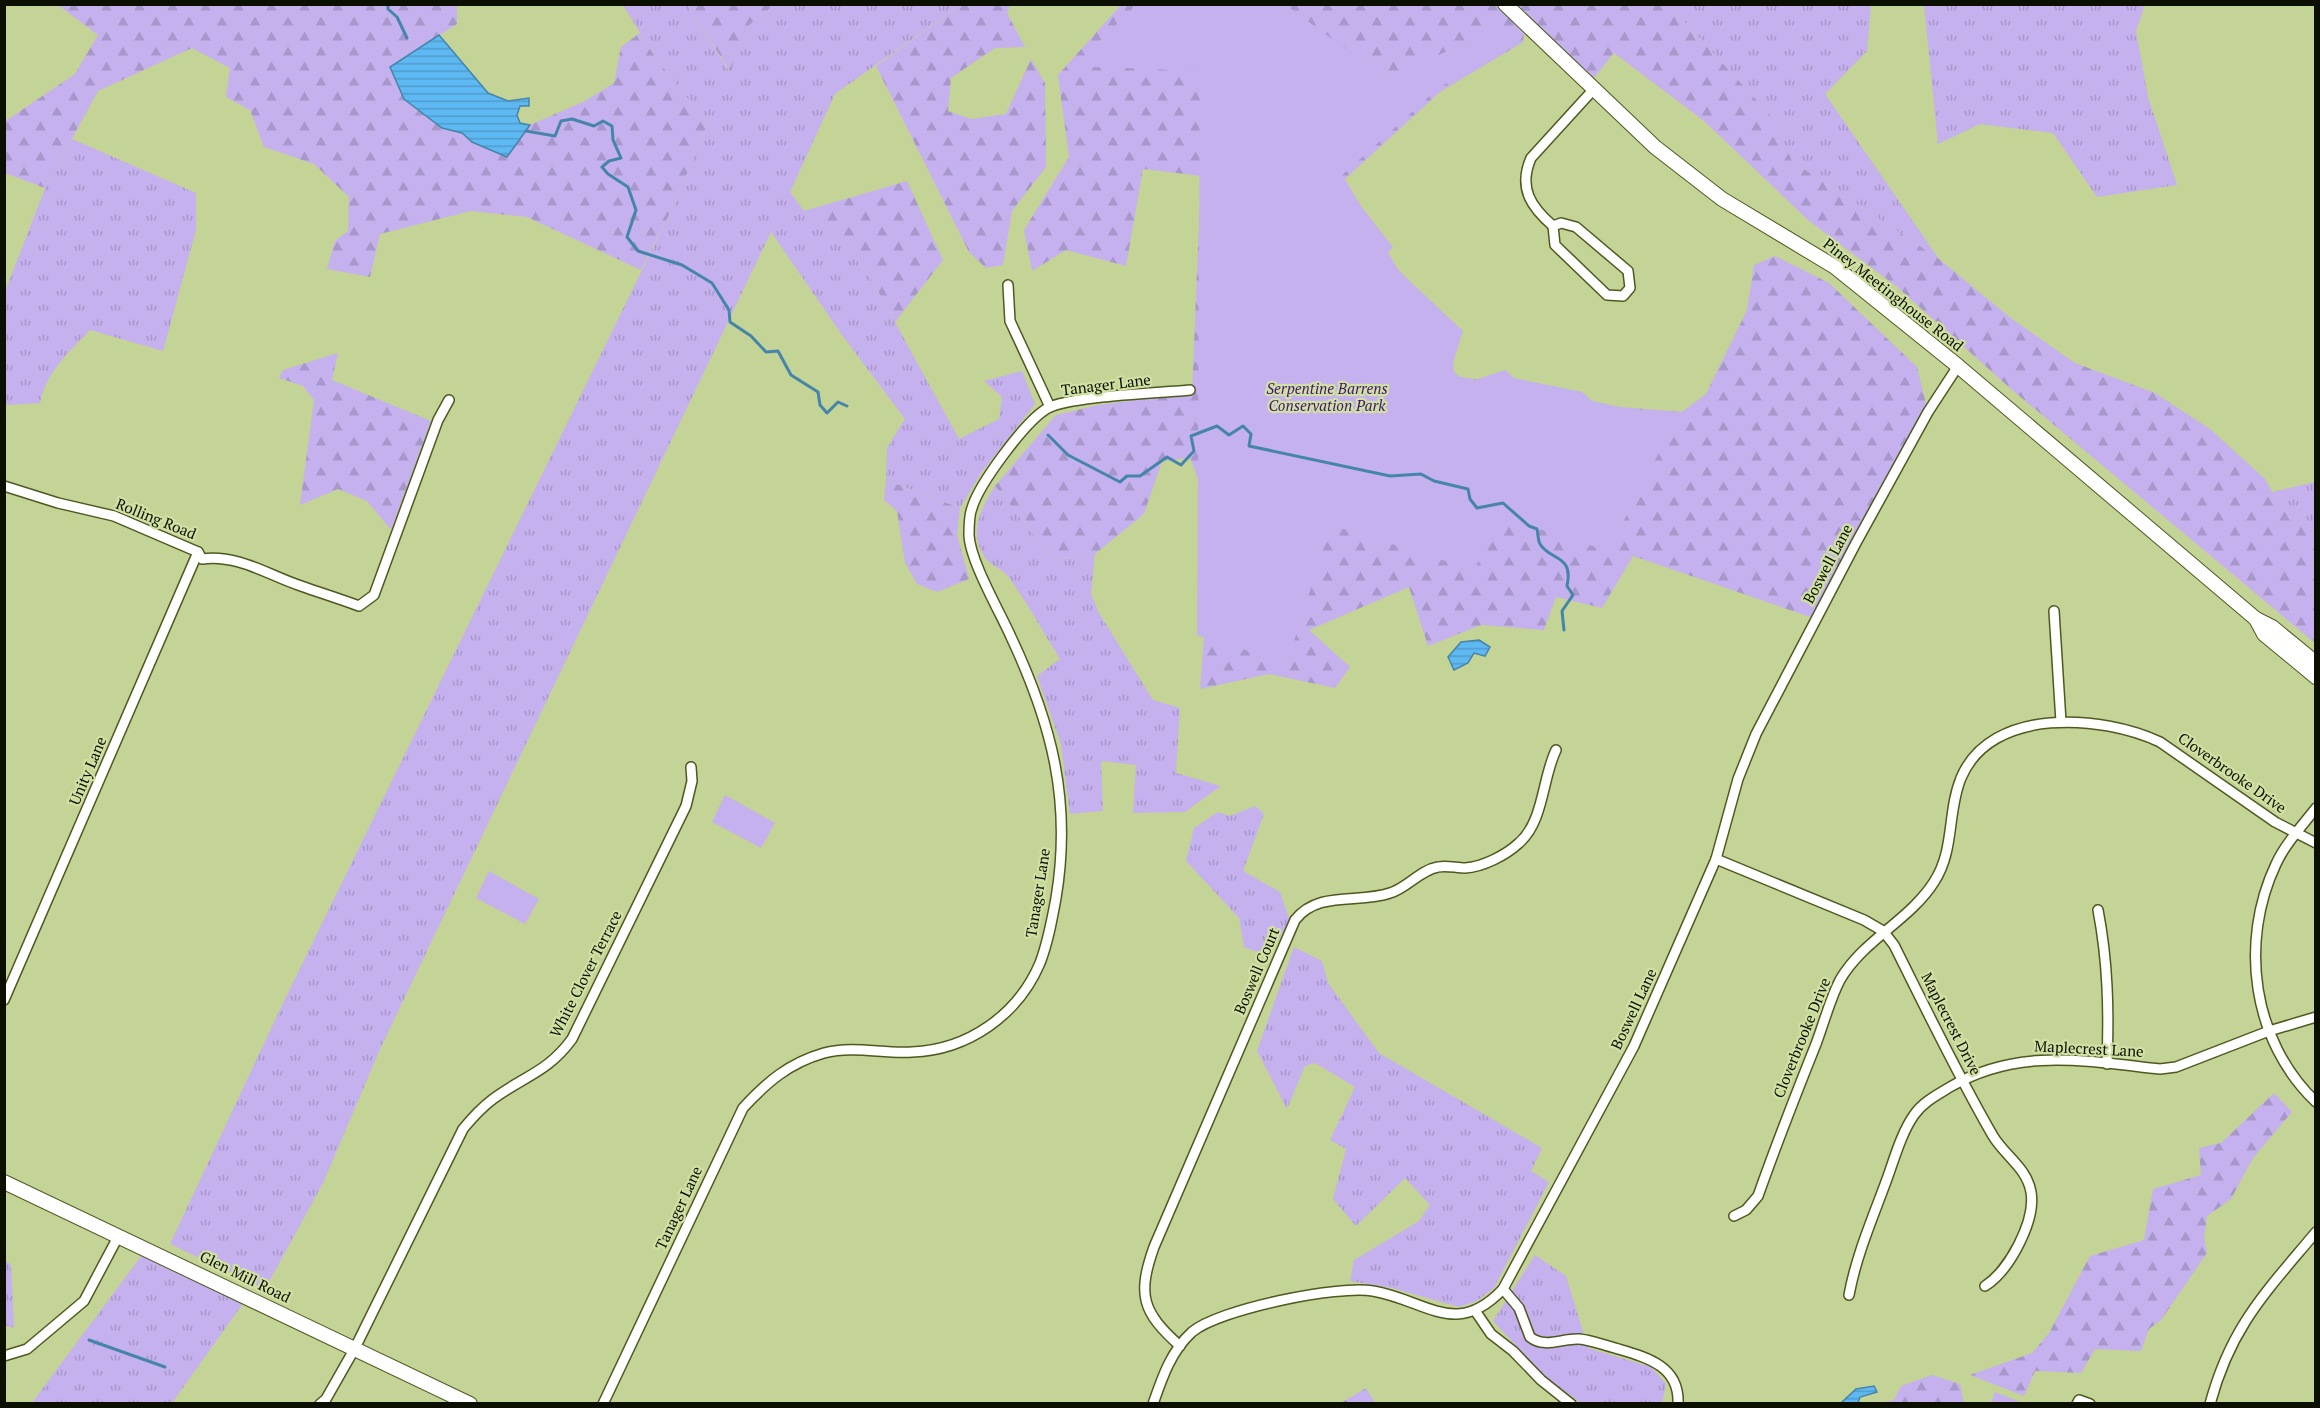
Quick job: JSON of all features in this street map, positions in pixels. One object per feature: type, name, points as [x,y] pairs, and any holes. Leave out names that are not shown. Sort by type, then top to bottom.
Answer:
[{"type":"main road","name":"Piney Meetinghouse Road","points":[[1505,4],[1655,147],[1722,199],[1835,267],[1958,366],[2256,620],[2271,627],[2316,663]]},
{"type":"main road","name":"Piney Meetinghouse Road","points":[[2256,620],[2264,634],[2316,677]]},
{"type":"main road","name":"Glen Mill Road","points":[[4,1182],[470,1404]]},
{"type":"street","points":[[1553,226],[1561,222],[1575,227],[1628,272],[1631,281],[1626,293],[1619,297],[1607,295],[1555,245],[1553,226],[1528,199],[1525,171],[1531,158],[1593,90]]},
{"type":"street","points":[[1008,285],[1010,321],[1050,407]]},
{"type":"street","name":"Boswell Lane","points":[[1476,1312],[1503,1289],[1634,1046],[1716,859],[1738,779],[1756,734],[1861,533],[1928,412],[1958,366]]},
{"type":"street","name":"Tanager Lane","points":[[603,1404],[743,1108],[762,1088],[775,1076],[799,1062],[826,1053],[858,1048],[911,1053],[956,1045],[972,1038],[1016,1003],[1040,963],[1059,877],[1063,830],[1058,769],[1051,738],[1028,674],[981,572],[969,535],[971,509],[981,487],[1020,434],[1050,407],[1190,390]]},
{"type":"street","name":"Rolling Road","points":[[4,486],[58,503],[114,516],[198,552],[202,559],[219,556],[260,568],[301,586],[359,606],[374,595],[438,420],[449,400]]},
{"type":"street","name":"Unity Lane","points":[[4,1000],[198,552]]},
{"type":"street","points":[[2054,611],[2061,722]]},
{"type":"street","name":"Cloverbrooke Drive","points":[[1734,1216],[1746,1210],[1758,1196],[1840,980],[1883,931],[1922,898],[1934,882],[1950,844],[1956,793],[1962,776],[1972,760],[1984,748],[2015,731],[2061,722],[2116,725],[2160,742],[2296,834],[2316,843]]},
{"type":"street","name":"Boswell Court","points":[[1180,1346],[1160,1328],[1149,1311],[1143,1290],[1144,1277],[1159,1236],[1295,920],[1301,913],[1320,903],[1392,893],[1435,867],[1467,868],[1499,856],[1519,843],[1534,821],[1548,767],[1556,750]]},
{"type":"street","name":"White Clover Terrace","points":[[320,1404],[326,1399],[355,1348],[463,1129],[480,1109],[495,1097],[548,1067],[572,1039],[686,806],[692,781],[691,767]]},
{"type":"street","points":[[2316,808],[2277,862],[2265,890],[2257,924],[2257,984],[2269,1031],[2288,1068],[2316,1102]]},
{"type":"street","name":"Maplecrest Drive","points":[[1716,859],[1864,920],[1883,931],[1894,945],[1962,1080],[1995,1139],[2027,1179],[2032,1200],[2024,1230],[2007,1268],[1985,1286]]},
{"type":"street","points":[[2098,910],[2106,951],[2109,988],[2108,1064]]},
{"type":"street","name":"Maplecrest Lane","points":[[1849,1295],[1854,1268],[1913,1116],[1922,1106],[1962,1080],[2004,1064],[2049,1059],[2160,1069],[2176,1067],[2269,1031],[2316,1017]]},
{"type":"street","points":[[2210,1404],[2218,1373],[2247,1315],[2316,1232]]},
{"type":"street","points":[[4,1356],[27,1349],[84,1301],[119,1236]]},
{"type":"street","points":[[1503,1289],[1514,1300],[1530,1337],[1534,1340],[1558,1343],[1576,1339],[1587,1340],[1655,1361],[1672,1377],[1677,1386],[1678,1404]]},
{"type":"street","points":[[1153,1404],[1162,1378],[1180,1346],[1194,1330],[1231,1314],[1344,1290],[1371,1291],[1449,1314],[1476,1312],[1491,1334],[1571,1404]]},
{"type":"street","points":[[2078,1404],[2079,1400],[2090,1404]]},
{"type":"green space","points":[[457,4],[457,24],[390,67],[445,129],[462,133],[472,142],[507,157],[530,125],[585,101],[614,83],[621,47],[640,33],[655,57],[708,124],[672,209],[641,270],[527,217],[471,211],[380,234],[370,277],[327,269],[335,241],[348,231],[349,197],[314,164],[264,147],[250,110],[226,97],[230,68],[192,48],[98,91],[45,188],[5,173],[4,122],[75,74],[98,35],[58,5]]},
{"type":"green space","name":"Serpentine Barrens Conservation Park","points":[[1137,4],[1286,5],[1386,79],[1502,26],[1521,43],[1440,87],[1339,178],[1393,247],[1384,257],[1463,331],[1451,369],[1466,383],[1505,370],[1514,378],[1582,392],[1599,407],[1680,412],[1608,551],[1501,517],[1474,570],[1331,525],[1287,663],[1197,635],[1200,71],[1075,66]]},
{"type":"green space","points":[[623,5],[687,5],[729,71],[749,25],[774,5],[960,5],[835,94],[790,192],[804,211],[842,242],[869,275],[959,439],[999,419],[1002,397],[984,381],[1022,371],[1035,404],[981,473],[960,508],[886,480],[887,448],[905,419],[842,335],[771,232],[381,1047],[323,1183],[265,1289],[170,1244],[283,1003],[672,209],[708,124],[655,57]]},
{"type":"green space","points":[[687,5],[774,5],[749,25],[730,71]]},
{"type":"green space","points":[[960,5],[1010,5],[1007,13],[1025,47],[995,48],[951,78],[948,111],[971,119],[1006,114],[1031,59],[1045,83],[1046,167],[1012,211],[1003,265],[986,268],[969,252],[876,66]]},
{"type":"green space","points":[[1121,5],[1669,5],[1772,117],[1792,161],[1939,259],[2012,319],[2075,363],[2155,393],[2210,429],[2265,479],[2272,492],[2315,528],[2315,643],[2011,389],[1896,286],[1808,220],[1704,121],[1614,53],[1588,85],[1525,23],[1523,42],[1440,92],[1345,179],[1397,268],[1452,331],[1454,376],[1532,388],[1620,407],[1682,412],[1706,394],[1747,310],[1754,265],[1775,256],[1829,283],[1917,367],[1928,412],[1816,619],[1633,556],[1602,608],[1556,597],[1544,630],[1481,625],[1428,646],[1409,587],[1309,630],[1350,667],[1335,688],[1269,674],[1200,689],[1213,517],[1190,458],[1162,461],[1144,514],[1095,554],[1054,560],[995,486],[1056,415],[1098,405],[1192,393],[1201,176],[1143,169],[1126,266],[1066,250],[1032,271],[1024,230],[1069,157],[1058,75]]},
{"type":"green space","points":[[1669,5],[1871,5],[1867,51],[1825,94],[1939,259],[1792,161],[1772,117]]},
{"type":"green space","points":[[1924,5],[2145,5],[2136,31],[2148,97],[2177,185],[2097,197],[2053,133],[1980,124],[1938,144]]},
{"type":"green space","points":[[72,139],[196,193],[196,230],[163,351],[90,330],[53,372],[40,403],[5,405],[5,292],[45,188]]},
{"type":"green space","points":[[907,181],[943,260],[895,322],[869,275],[842,242],[804,211]]},
{"type":"green space","points":[[338,353],[332,380],[431,421],[391,530],[367,501],[338,489],[300,505],[314,400],[303,386],[279,378],[283,370]]},
{"type":"green space","points":[[886,480],[960,508],[957,535],[969,579],[937,592],[917,584],[905,563],[897,511],[884,500]]},
{"type":"green space","points":[[2315,482],[2315,528],[2272,492]]},
{"type":"green space","points":[[995,486],[1054,560],[1095,554],[1091,594],[1099,613],[1153,700],[1180,708],[1176,773],[1221,786],[1185,812],[1133,813],[1136,765],[1101,761],[1103,811],[1070,814],[1061,744],[1037,676],[1060,659],[1008,576],[989,562],[978,543],[980,514]]},
{"type":"green space","points":[[725,795],[775,823],[761,848],[712,822]]},
{"type":"green space","points":[[1255,806],[1264,814],[1243,871],[1280,892],[1290,921],[1268,956],[1244,947],[1239,918],[1186,861],[1194,828],[1218,812],[1230,816]]},
{"type":"green space","points":[[489,871],[539,899],[525,924],[476,898]]},
{"type":"green space","points":[[1294,947],[1322,961],[1328,983],[1379,1053],[1542,1148],[1531,1171],[1549,1182],[1494,1288],[1477,1301],[1459,1307],[1392,1288],[1350,1281],[1354,1260],[1419,1221],[1430,1205],[1405,1178],[1356,1226],[1333,1199],[1346,1149],[1330,1140],[1355,1087],[1315,1063],[1305,1066],[1287,1109],[1257,1051]]},
{"type":"green space","points":[[2274,1093],[2292,1112],[2253,1158],[2231,1199],[2207,1216],[2204,1238],[2207,1253],[2161,1320],[2149,1329],[2141,1351],[2095,1349],[2081,1373],[2035,1371],[2024,1396],[1970,1375],[2032,1353],[2049,1333],[2090,1256],[2144,1240],[2153,1189],[2201,1175],[2199,1148],[2221,1143]]},
{"type":"green space","points":[[142,1255],[244,1302],[172,1403],[31,1404]]},
{"type":"green space","points":[[1535,1255],[1566,1276],[1588,1348],[1651,1367],[1666,1384],[1662,1403],[1581,1403],[1547,1379],[1493,1321]]},
{"type":"green space","points":[[4,1259],[11,1265],[14,1328],[5,1325]]},
{"type":"green space","points":[[1932,1375],[1960,1384],[1964,1403],[1878,1403],[1894,1400],[1901,1386]]},
{"type":"green space","points":[[1366,1388],[1375,1403],[1341,1403]]},
{"type":"green space","points":[[1995,1392],[2020,1402],[2020,1403],[1991,1403]]},
{"type":"water","points":[[439,35],[488,93],[508,101],[529,98],[529,106],[520,106],[517,115],[520,123],[530,125],[507,157],[472,142],[462,133],[442,128],[404,99],[390,67]]},
{"type":"water","points":[[1479,640],[1490,647],[1485,656],[1474,653],[1468,663],[1454,670],[1448,657],[1461,642]]},
{"type":"water","points":[[1874,1386],[1877,1392],[1860,1397],[1858,1403],[1841,1403],[1856,1389]]},
{"type":"waterway","points":[[388,4],[388,9],[397,17],[407,38]]},
{"type":"waterway","points":[[526,131],[555,136],[561,121],[572,119],[594,126],[603,121],[612,126],[613,140],[621,158],[609,161],[602,167],[608,174],[628,187],[636,210],[627,237],[638,251],[682,265],[712,283],[729,310],[730,322],[751,336],[766,352],[778,351],[791,375],[818,392],[820,405],[827,413],[838,402],[847,406]]},
{"type":"waterway","points":[[1048,435],[1068,455],[1120,482],[1127,476],[1140,476],[1167,457],[1181,465],[1194,451],[1191,436],[1217,426],[1229,435],[1243,426],[1251,434],[1249,446],[1390,476],[1421,474],[1434,481],[1468,489],[1470,499],[1477,508],[1503,503],[1529,526],[1537,529],[1540,544],[1564,563],[1567,568],[1567,586],[1573,595],[1562,611],[1564,630]]},
{"type":"waterway","points":[[89,1340],[165,1367]]}]
